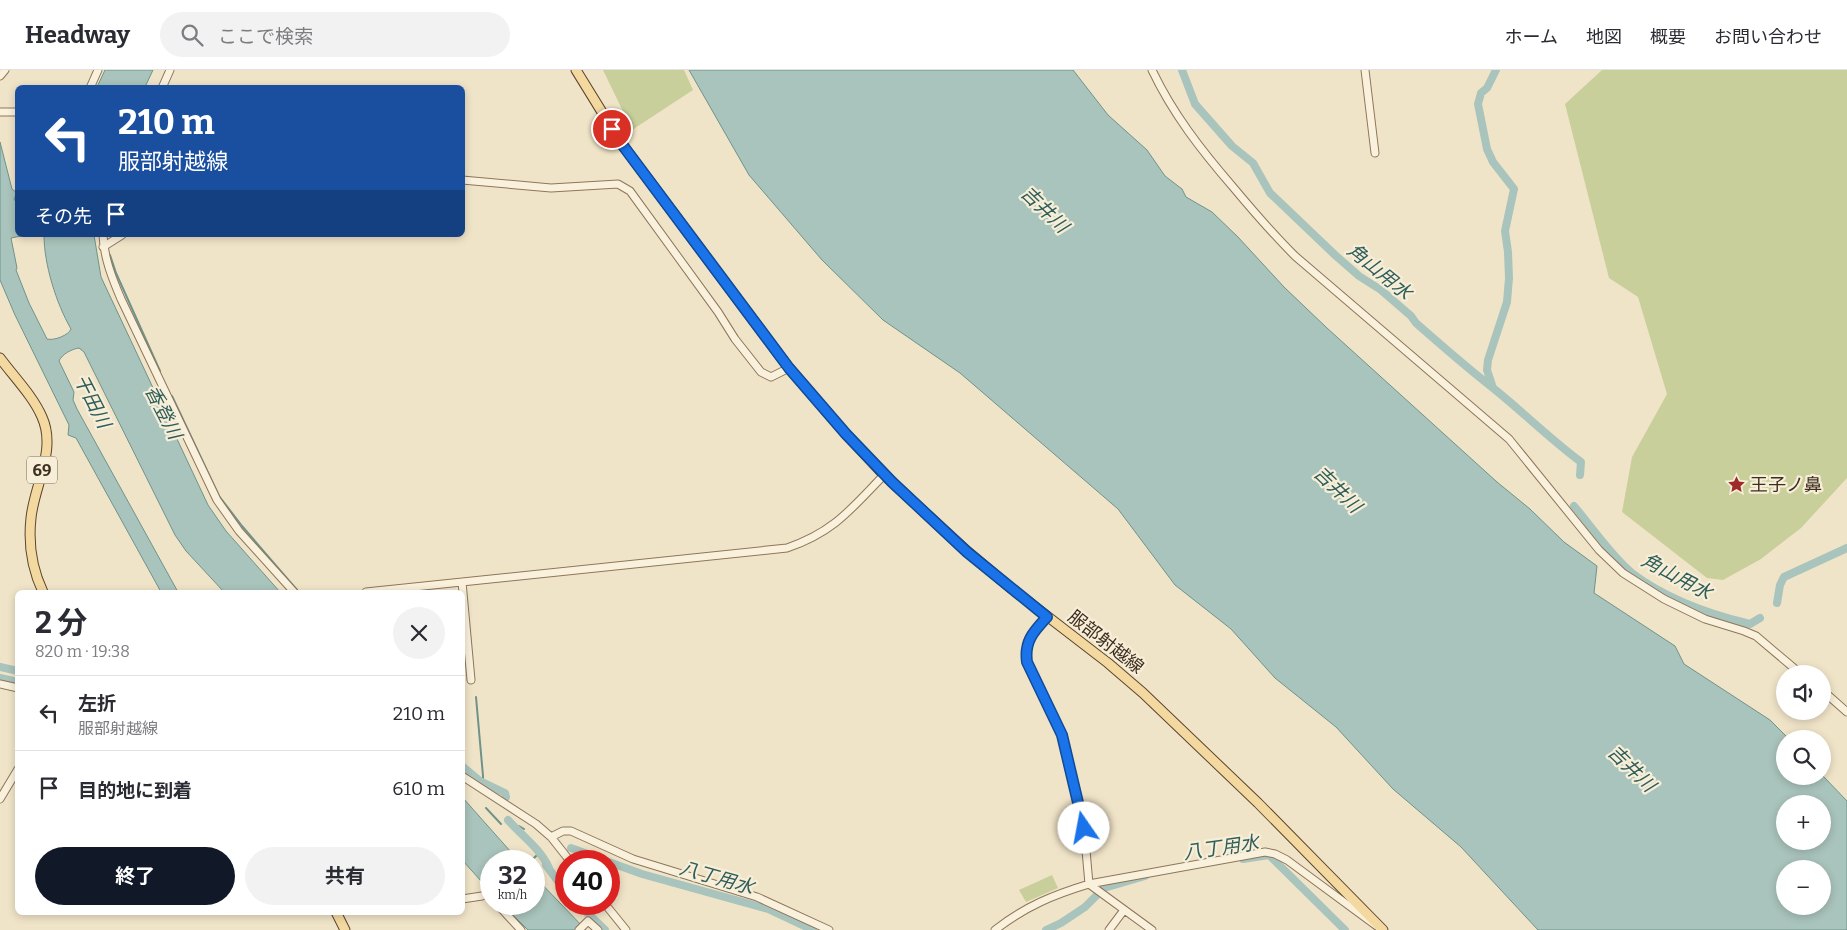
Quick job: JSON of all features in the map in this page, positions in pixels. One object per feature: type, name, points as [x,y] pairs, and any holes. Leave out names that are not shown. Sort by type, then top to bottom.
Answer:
[{"type":"main road","name":"服部射越線","points":[[576,70],[621,143],[789,368],[884,475],[967,552],[1144,693],[1258,803],[1383,930]]},
{"type":"main road","name":"69","points":[[0,358],[42,418],[47,437],[45,458],[31,516],[29,544],[36,577],[42,590]]},
{"type":"main road","points":[[338,915],[346,930]]},
{"type":"street","points":[[0,76],[6,70]]},
{"type":"street","points":[[91,85],[98,70]]},
{"type":"street","points":[[163,85],[170,70]]},
{"type":"street","points":[[1152,70],[1163,94],[1198,146],[1270,231],[1302,262],[1508,439],[1600,550],[1624,573],[1657,595],[1705,619],[1756,636],[1790,665]]},
{"type":"street","points":[[1365,70],[1375,153]]},
{"type":"street","points":[[0,112],[15,112]]},
{"type":"street","points":[[465,180],[551,188],[610,183],[623,186],[630,191],[718,312],[735,339],[761,372],[771,377],[789,368]]},
{"type":"street","points":[[103,237],[103,247],[110,272],[121,299],[217,500],[239,531],[292,590]]},
{"type":"street","points":[[103,247],[119,237]]},
{"type":"street","points":[[385,590],[787,548],[805,542],[841,520],[884,475]]},
{"type":"street","points":[[462,582],[463,590]]},
{"type":"street","points":[[465,615],[471,680]]},
{"type":"street","points":[[1047,617],[1030,639],[1025,650],[1027,662],[1062,735],[1084,828],[1089,884],[1152,930]]},
{"type":"street","points":[[0,684],[15,687]]},
{"type":"street","points":[[1831,698],[1847,712]]},
{"type":"street","points":[[0,799],[15,775]]},
{"type":"street","points":[[465,778],[536,824],[561,850]]},
{"type":"street","points":[[550,837],[563,831],[571,831],[633,859],[758,897],[829,930]]},
{"type":"street","points":[[995,930],[1016,914],[1033,905],[1089,884],[1265,852],[1275,854],[1287,860],[1370,923],[1383,930]]},
{"type":"street","points":[[465,899],[480,896]]},
{"type":"street","points":[[1109,930],[1124,910]]},
{"type":"street","points":[[507,915],[521,930]]},
{"type":"street","points":[[614,915],[626,930]]},
{"type":"street","points":[[580,930],[588,921],[598,930]]},
{"type":"green space","points":[[603,70],[684,70],[693,90],[632,130]]},
{"type":"green space","points":[[1602,70],[1847,70],[1847,478],[1801,528],[1761,559],[1723,580],[1707,578],[1622,512],[1632,457],[1667,394],[1638,297],[1609,278],[1565,104]]},
{"type":"green space","points":[[1052,875],[1058,888],[1026,902],[1019,890]]},
{"type":"water","points":[[105,70],[153,70],[146,85],[98,85]]},
{"type":"water","name":"吉井川","points":[[689,70],[1073,70],[1108,115],[1147,150],[1165,176],[1182,189],[1186,197],[1212,212],[1284,287],[1327,328],[1497,482],[1530,509],[1564,542],[1597,566],[1594,593],[1675,646],[1684,664],[1770,720],[1780,730],[1776,730],[1776,785],[1831,784],[1847,801],[1847,930],[1538,930],[1461,847],[1393,789],[1336,727],[1275,678],[1231,629],[1175,585],[1118,509],[960,373],[883,320],[822,260],[749,175]]},
{"type":"water","name":"香登川","points":[[0,142],[12,189],[15,191],[16,237],[11,238],[16,270],[29,303],[47,339],[61,337],[71,329],[60,307],[52,283],[46,258],[44,237],[94,237],[101,277],[208,505],[226,531],[278,590],[222,590],[186,551],[175,535],[84,352],[79,348],[73,349],[60,358],[59,361],[74,392],[73,400],[177,590],[160,590],[76,438],[68,435],[69,425],[0,280]]},
{"type":"water","points":[[465,800],[509,850],[480,850],[480,880],[465,863]]},
{"type":"water","points":[[545,887],[555,898],[555,915],[572,915],[586,930],[528,930],[513,915],[545,915]]},
{"type":"waterway","name":"角山用水","points":[[1182,70],[1195,104],[1232,146],[1253,163],[1270,193],[1359,276],[1381,290],[1444,348],[1581,462],[1580,475]]},
{"type":"waterway","points":[[1493,388],[1487,370],[1488,360],[1507,302],[1509,278],[1505,231],[1514,189],[1493,162],[1487,149],[1478,104],[1481,93],[1487,88],[1496,70]]},
{"type":"waterway","points":[[110,255],[116,273],[160,371]]},
{"type":"waterway","name":"香登川","points":[[172,396],[219,496],[297,590]]},
{"type":"waterway","name":"角山用水","points":[[1574,506],[1617,559],[1632,573],[1659,591],[1688,604],[1750,624],[1760,618]]},
{"type":"waterway","name":"角山用水","points":[[1777,603],[1780,585],[1784,577],[1847,548]]},
{"type":"waterway","points":[[0,667],[15,670]]},
{"type":"waterway","points":[[0,678],[15,681]]},
{"type":"waterway","points":[[476,697],[483,785]]},
{"type":"waterway","points":[[465,768],[480,781],[505,793],[506,797]]},
{"type":"waterway","points":[[486,808],[501,824]]},
{"type":"waterway","points":[[508,820],[536,848],[549,868]]},
{"type":"waterway","points":[[518,827],[524,829]]},
{"type":"waterway","name":"八丁用水","points":[[571,848],[577,850]]},
{"type":"waterway","name":"八丁用水","points":[[1243,859],[1269,855],[1345,930]]},
{"type":"waterway","points":[[546,865],[555,877]]},
{"type":"waterway","name":"八丁用水","points":[[620,866],[642,874],[768,909],[813,930]]},
{"type":"waterway","name":"八丁用水","points":[[1104,888],[1145,876]]},
{"type":"waterway","name":"八丁用水","points":[[1046,930],[1061,923],[1085,907],[1096,896]]},
{"type":"waterway","points":[[589,915],[605,930]]},
{"type":"place","name":"王子ノ鼻","points":[[1736,485]]},
{"type":"route","points":[[612,129],[789,368],[846,434],[884,475],[967,552],[1047,617],[1037,628],[1025,650],[1027,662],[1062,735],[1084,828]]},
{"type":"water label","name":"干田川","points":[[93,401]]}]
